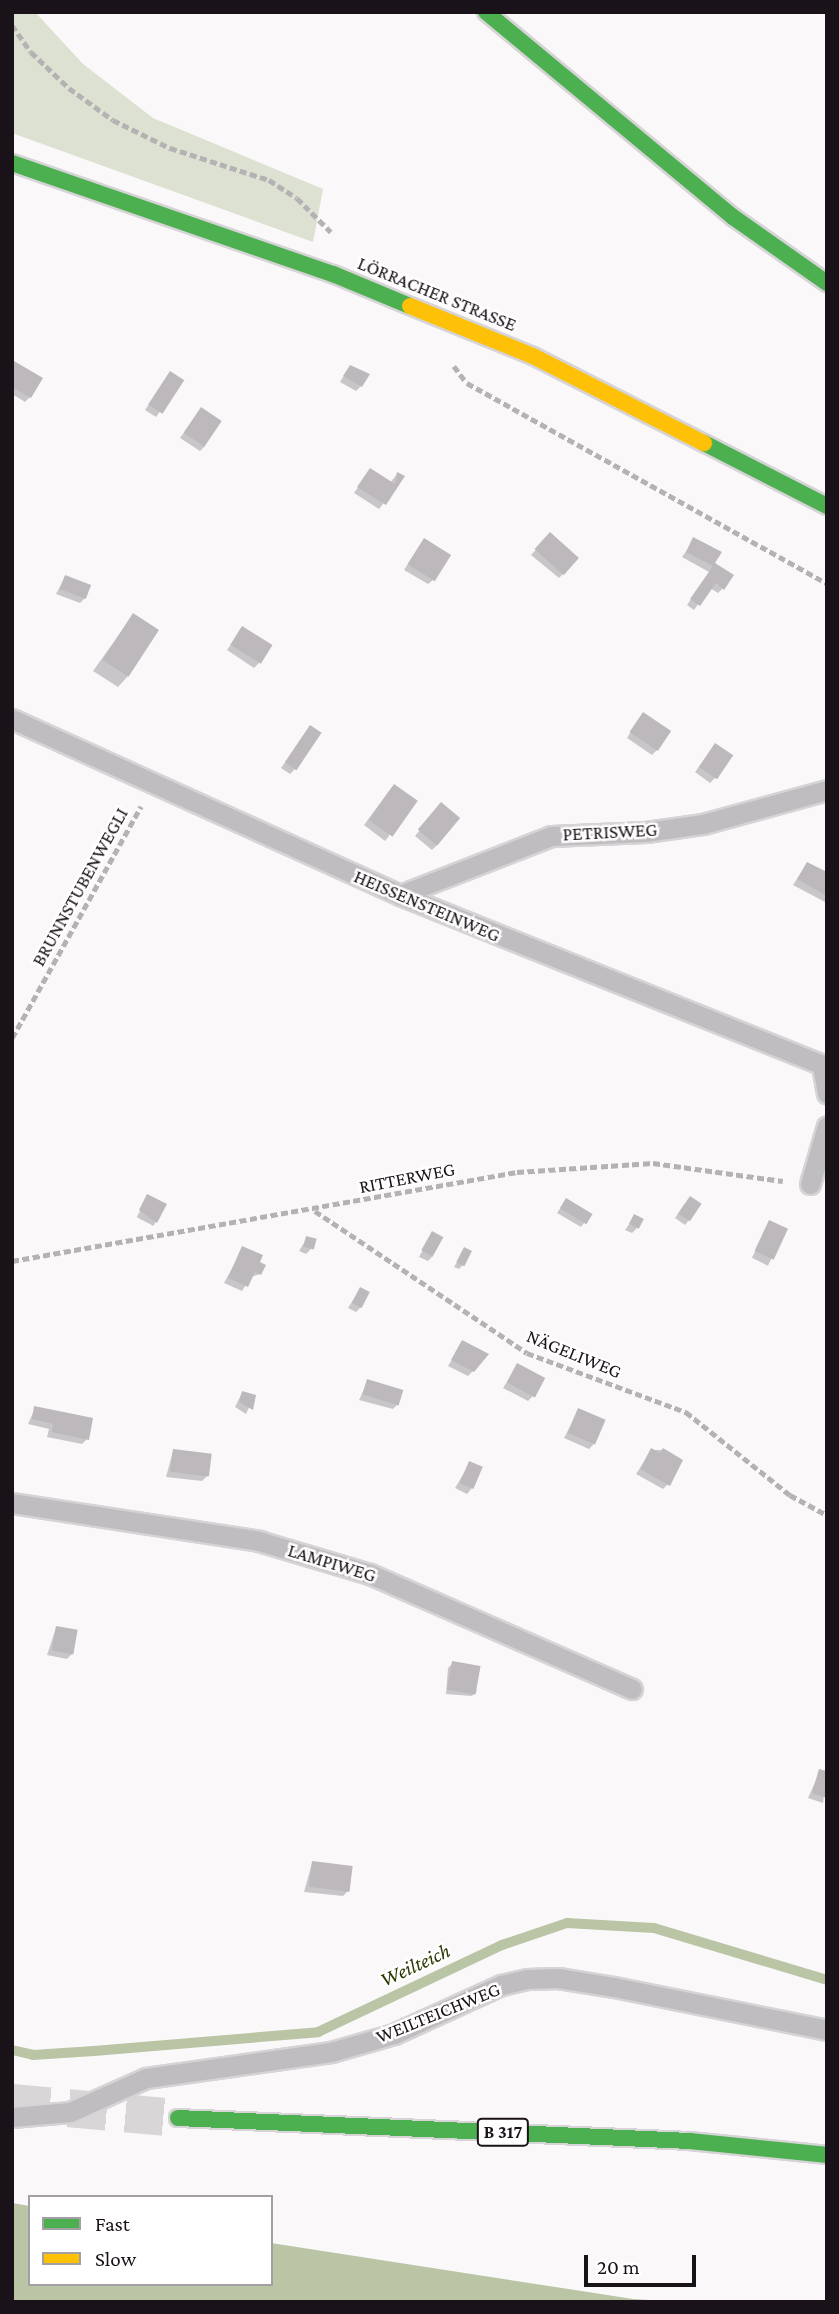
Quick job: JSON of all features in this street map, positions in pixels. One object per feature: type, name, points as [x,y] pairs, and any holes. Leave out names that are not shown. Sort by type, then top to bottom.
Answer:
[{"type":"street","points":[[486,12],[733,217],[827,283]]},
{"type":"street","name":"LÖRRACHER STRASSE","points":[[12,163],[333,274],[533,356],[827,506]]},
{"type":"street","name":"B 317","points":[[178,2118],[690,2141],[827,2155]]},
{"type":"lane","name":"HEISSENSTEINWEG","points":[[12,719],[153,786],[400,895],[822,1065],[827,1094]]},
{"type":"lane","name":"PETRISWEG","points":[[400,895],[551,836],[646,832],[704,824],[827,790]]},
{"type":"lane","points":[[810,1184],[827,1126]]},
{"type":"lane","name":"LAMPIWEG","points":[[12,1503],[259,1541],[370,1574],[632,1689]]},
{"type":"lane","name":"WEILTEICHWEG","points":[[12,2117],[70,2112],[146,2078],[331,2052],[394,2034],[501,1985],[527,1979],[558,1978],[614,1987],[827,2030]]},
{"type":"path","points":[[12,25],[40,61],[113,120],[170,148],[269,180],[297,198],[341,246],[333,274]]},
{"type":"path","points":[[446,355],[467,383],[827,583]]},
{"type":"path","name":"BRUNNSTUBENWEGLI","points":[[12,1038],[153,786]]},
{"type":"path","name":"RITTERWEG","points":[[12,1261],[314,1210],[517,1172],[653,1163],[810,1184]]},
{"type":"path","name":"NÄGELIWEG","points":[[314,1210],[527,1353],[687,1412],[790,1495],[827,1515]]},
{"type":"shaded area","points":[[12,12],[35,12],[83,64],[153,118],[323,189],[313,242],[12,133]]},
{"type":"shaded area","points":[[12,2203],[28,2206],[28,2286],[273,2286],[273,2243],[633,2299],[683,2302],[12,2302]]},
{"type":"building","points":[[14,361],[43,378],[31,398],[12,387]]},
{"type":"building","points":[[350,365],[370,374],[362,387],[343,376]]},
{"type":"building","points":[[170,371],[184,380],[162,414],[148,405]]},
{"type":"building","points":[[201,407],[222,421],[204,447],[184,433]]},
{"type":"building","points":[[370,468],[395,484],[397,472],[405,476],[386,505],[357,487]]},
{"type":"building","points":[[550,532],[579,558],[564,575],[535,549]]},
{"type":"building","points":[[693,537],[722,552],[715,563],[734,575],[724,590],[716,583],[700,606],[690,599],[713,566],[686,552]]},
{"type":"building","points":[[424,538],[451,555],[435,581],[408,564]]},
{"type":"building","points":[[65,575],[91,585],[86,599],[60,589]]},
{"type":"building","points":[[133,613],[159,630],[128,677],[103,660]]},
{"type":"building","points":[[242,626],[273,645],[261,664],[230,645]]},
{"type":"building","points":[[643,712],[671,731],[658,751],[630,732]]},
{"type":"building","points":[[310,725],[322,733],[296,770],[285,762]]},
{"type":"building","points":[[715,743],[733,755],[717,779],[699,767]]},
{"type":"building","points":[[394,784],[418,801],[393,837],[369,820]]},
{"type":"building","points":[[441,802],[460,818],[437,846],[418,830]]},
{"type":"building","points":[[807,862],[827,872],[827,896],[797,879]]},
{"type":"building","points":[[147,1194],[167,1204],[157,1223],[139,1210]]},
{"type":"building","points":[[690,1196],[702,1204],[690,1221],[678,1213]]},
{"type":"building","points":[[566,1198],[593,1214],[586,1224],[560,1208]]},
{"type":"building","points":[[634,1214],[644,1219],[639,1229],[629,1224]]},
{"type":"building","points":[[769,1220],[788,1229],[774,1260],[755,1251]]},
{"type":"building","points":[[432,1231],[443,1237],[433,1257],[421,1250]]},
{"type":"building","points":[[306,1236],[317,1239],[314,1249],[303,1247]]},
{"type":"building","points":[[242,1246],[263,1255],[260,1262],[266,1265],[261,1275],[255,1272],[248,1287],[228,1278]]},
{"type":"building","points":[[464,1247],[472,1251],[464,1266],[456,1262]]},
{"type":"building","points":[[360,1287],[370,1292],[362,1308],[352,1303]]},
{"type":"building","points":[[462,1340],[489,1354],[474,1372],[451,1360]]},
{"type":"building","points":[[517,1363],[545,1378],[535,1397],[507,1382]]},
{"type":"building","points":[[367,1379],[403,1390],[399,1405],[362,1394]]},
{"type":"building","points":[[242,1391],[256,1395],[253,1410],[239,1402]]},
{"type":"building","points":[[34,1406],[93,1418],[89,1440],[52,1432],[53,1424],[32,1419]]},
{"type":"building","points":[[578,1408],[606,1420],[595,1445],[567,1433]]},
{"type":"building","points":[[651,1448],[660,1453],[663,1448],[683,1460],[670,1486],[640,1469]]},
{"type":"building","points":[[173,1449],[212,1454],[209,1477],[170,1472]]},
{"type":"building","points":[[469,1461],[483,1467],[473,1489],[460,1483]]},
{"type":"building","points":[[56,1626],[78,1630],[73,1654],[52,1651]]},
{"type":"building","points":[[452,1661],[481,1666],[476,1695],[447,1690]]},
{"type":"building","points":[[819,1769],[827,1771],[827,1798],[812,1793]]},
{"type":"building","points":[[312,1861],[353,1866],[350,1892],[309,1887]]},
{"type":"waterway","name":"Weilteich","points":[[12,2050],[33,2055],[318,2032],[502,1945],[567,1923],[654,1928],[827,1980]]},
{"type":"tunnel","points":[[12,2103],[178,2118]]},
{"type":"traffic: fast","points":[[486,12],[733,217],[827,283]]},
{"type":"traffic: fast","points":[[12,163],[333,274],[410,306]]},
{"type":"traffic: fast","points":[[704,443],[827,506]]},
{"type":"traffic: fast","points":[[178,2118],[690,2141],[827,2155]]},
{"type":"traffic: slow","points":[[410,306],[533,356],[704,443]]}]
